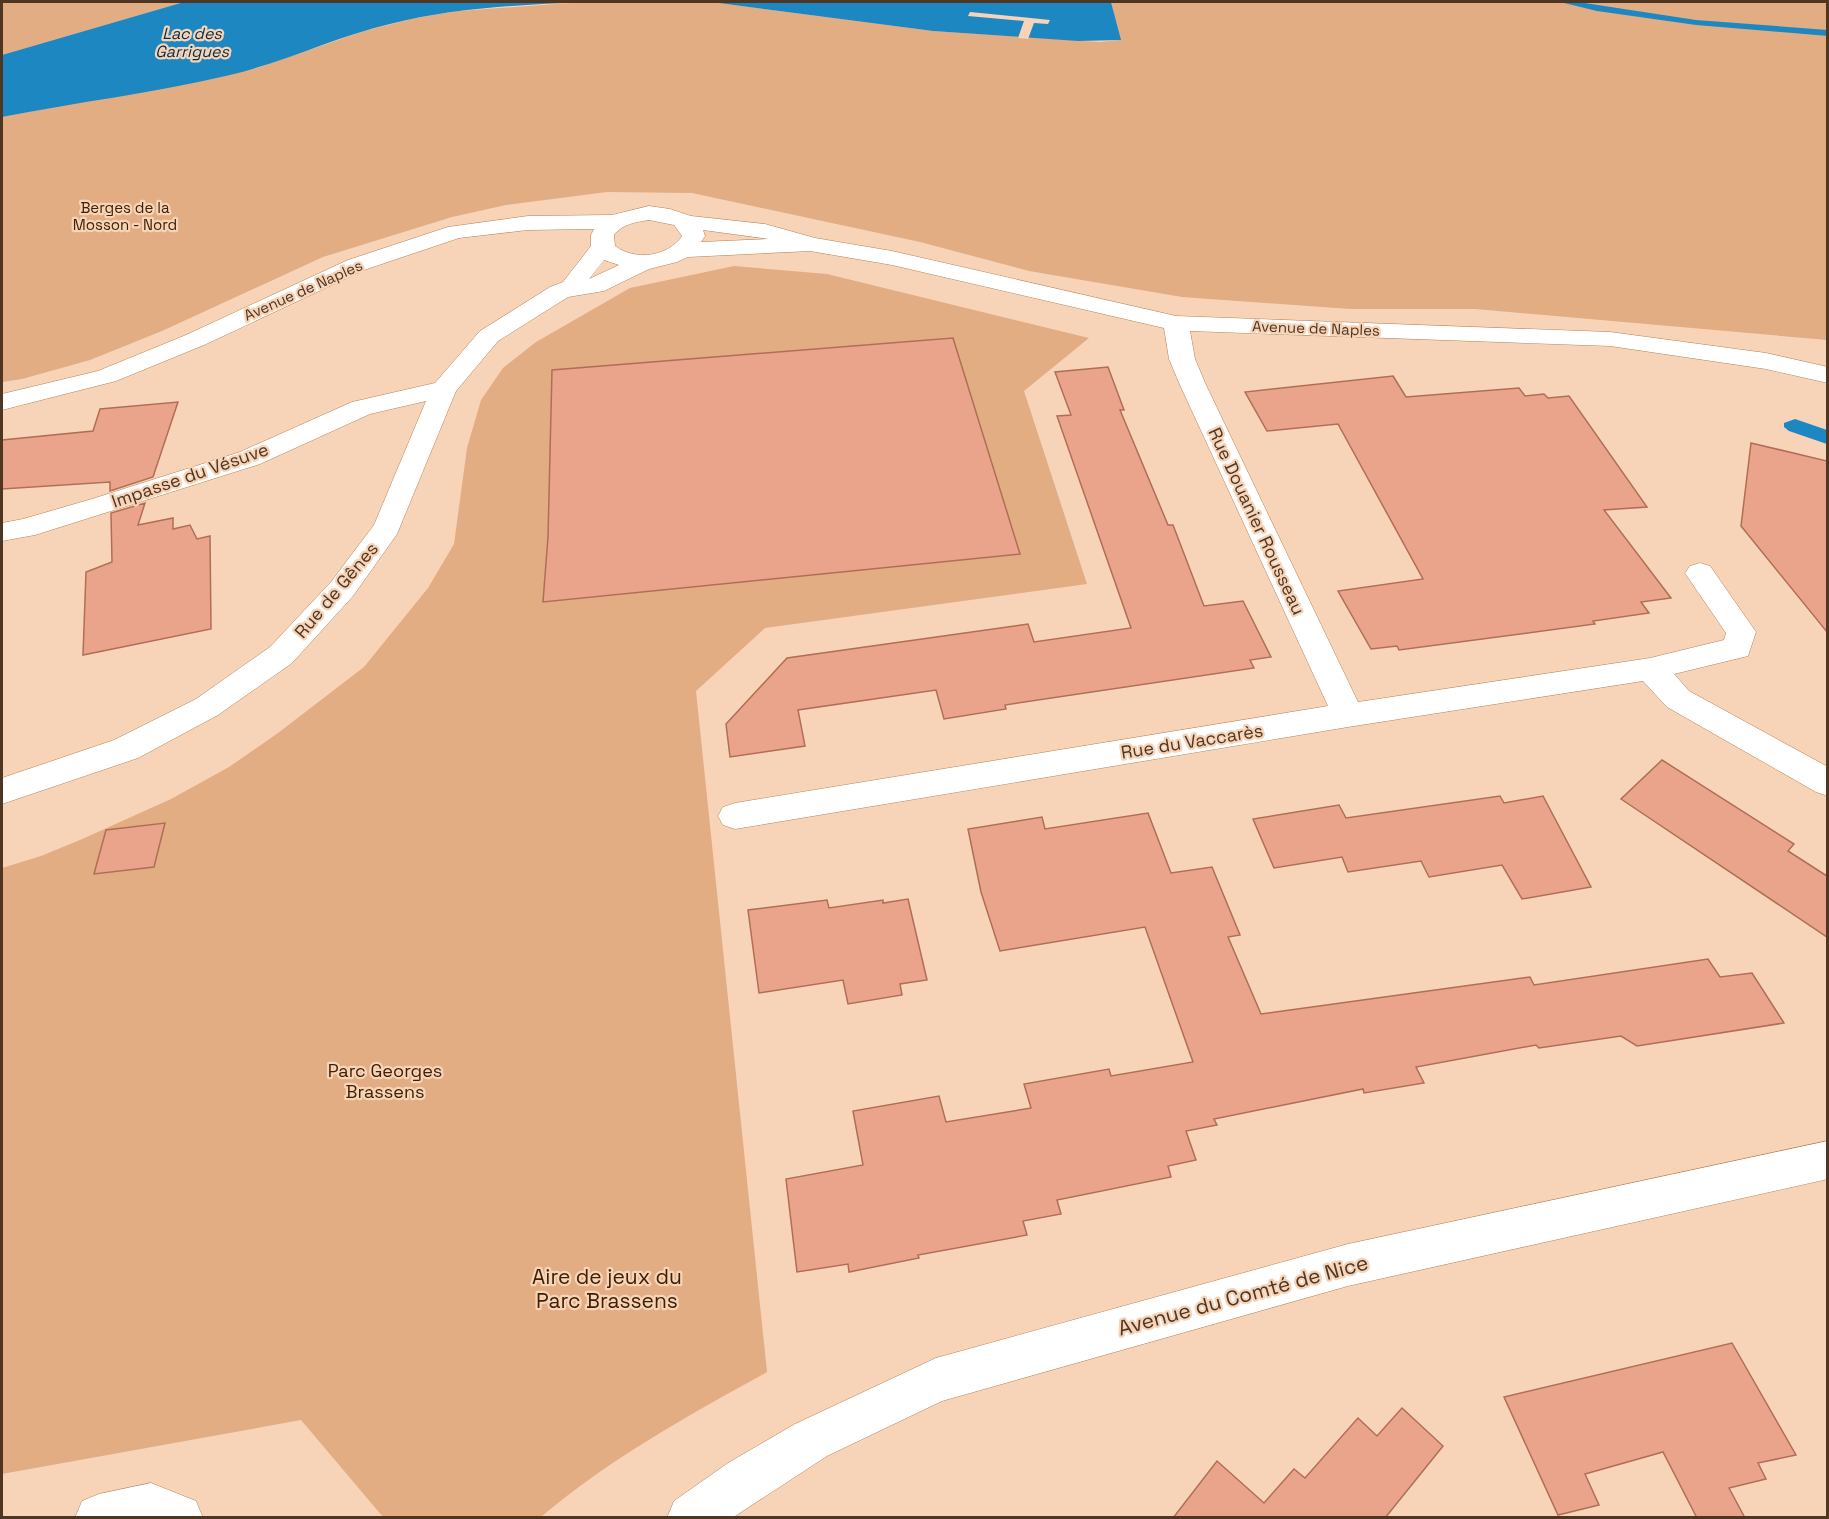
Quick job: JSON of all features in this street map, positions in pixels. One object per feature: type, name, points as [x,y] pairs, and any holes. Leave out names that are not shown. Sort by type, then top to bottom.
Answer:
[{"type":"street","name":"Avenue de Naples","points":[[2,402],[106,376],[195,340],[356,265],[456,232],[528,223],[615,222],[649,213],[664,214],[686,222],[741,226],[784,234],[810,244],[892,258],[1176,323],[1610,339],[1766,361],[1827,375]]},
{"type":"street","name":"Rue de Gênes","points":[[572,286],[603,248],[602,239],[606,230],[615,222]]},
{"type":"street","points":[[684,250],[694,236],[692,228],[686,222]]},
{"type":"street","name":"Avenue de Naples","points":[[644,262],[674,256],[684,250],[810,244]]},
{"type":"street","points":[[603,248],[610,254],[628,261],[644,262]]},
{"type":"street","name":"Rue de Gênes","points":[[2,791],[126,749],[207,707],[281,655],[342,589],[387,527],[444,389],[489,336],[559,292],[572,286],[596,286],[644,262]]},
{"type":"street","name":"Rue Douanier Rousseau","points":[[1176,323],[1182,359],[1192,385],[1348,715]]},
{"type":"street","name":"Impasse du Vésuve","points":[[2,532],[91,508],[250,458],[361,408],[444,389]]},
{"type":"street","name":"Rue du Vaccarès","points":[[735,816],[1348,715],[1650,669],[1737,648],[1741,632],[1700,573]]},
{"type":"street","points":[[1650,669],[1678,699],[1827,783]]},
{"type":"street","name":"Avenue du Comté de Nice","points":[[691,1518],[745,1480],[811,1440],[936,1380],[1348,1265],[1827,1160]]},
{"type":"street","points":[[99,1518],[151,1507],[179,1518]]},
{"type":"green space","points":[[2,2],[184,2],[2,55]]},
{"type":"green space","name":"Berges de la Mosson - Nord","points":[[584,2],[711,2],[933,31],[1100,42],[1120,40],[1111,2],[1827,2],[1827,340],[1475,309],[1350,309],[1182,297],[1029,271],[920,242],[692,193],[607,192],[506,205],[452,217],[323,257],[162,331],[90,360],[22,379],[2,382],[2,117],[257,68],[364,31],[416,18],[458,11]]},
{"type":"green space","name":"Parc Georges Brassens","points":[[734,266],[827,274],[1089,338],[1024,391],[1087,584],[765,628],[696,691],[767,1372],[679,1421],[622,1457],[541,1517],[383,1517],[301,1420],[2,1474],[2,868],[41,856],[80,840],[171,799],[229,767],[278,733],[364,667],[428,588],[454,544],[467,448],[481,400],[503,368],[536,342],[630,288]]},
{"type":"water","name":"Lac des Garrigues","points":[[184,2],[584,2],[486,8],[438,14],[370,29],[230,75],[2,117],[2,55]]},
{"type":"water","points":[[711,2],[1111,2],[1121,40],[1078,41],[933,31]]},
{"type":"water","points":[[1795,419],[1827,430],[1827,444],[1789,431],[1784,427],[1784,423]]},
{"type":"pier","points":[[970,12],[1050,20],[1048,24],[1034,23],[1028,39],[1018,38],[1024,21],[968,16]]},
{"type":"building","points":[[953,338],[1020,554],[543,602],[548,537],[552,370]]},
{"type":"building","points":[[1108,367],[1124,410],[1120,410],[1168,525],[1173,525],[1204,606],[1243,601],[1271,657],[1250,660],[1254,668],[1005,705],[1006,709],[944,719],[936,690],[798,710],[805,746],[730,757],[726,724],[787,658],[1028,624],[1034,642],[1131,628],[1057,416],[1071,415],[1055,372]]},
{"type":"building","points":[[1393,376],[1406,397],[1519,388],[1525,396],[1544,394],[1548,398],[1569,396],[1647,507],[1604,510],[1671,598],[1641,602],[1649,613],[1593,621],[1595,624],[1399,650],[1397,646],[1371,649],[1338,591],[1423,579],[1338,424],[1267,431],[1245,392]]},
{"type":"building","points":[[178,402],[153,477],[110,491],[110,482],[2,489],[2,440],[93,431],[100,409]]},
{"type":"building","points":[[1751,443],[1827,461],[1827,632],[1741,526]]},
{"type":"building","points":[[145,503],[138,525],[173,518],[173,529],[190,525],[197,539],[210,536],[211,629],[83,655],[86,572],[112,562],[111,513]]},
{"type":"building","points":[[1662,760],[1794,844],[1788,851],[1827,876],[1827,937],[1621,799]]},
{"type":"building","points":[[1500,796],[1504,803],[1543,796],[1591,887],[1522,899],[1502,865],[1429,877],[1421,861],[1348,872],[1342,857],[1274,868],[1253,819],[1339,805],[1346,818]]},
{"type":"building","points":[[1148,813],[1171,873],[1212,867],[1240,935],[1228,937],[1261,1014],[1530,977],[1534,985],[1708,959],[1720,977],[1752,973],[1784,1023],[1637,1046],[1621,1036],[1539,1048],[1536,1045],[1416,1067],[1424,1083],[1364,1093],[1363,1089],[1214,1119],[1217,1125],[1186,1131],[1196,1160],[1168,1166],[1171,1177],[1057,1200],[1061,1214],[1023,1221],[1027,1235],[918,1255],[919,1258],[849,1272],[848,1264],[797,1272],[786,1179],[863,1165],[853,1111],[939,1096],[946,1122],[1031,1108],[1024,1084],[1109,1069],[1111,1076],[1193,1062],[1145,927],[1000,951],[981,892],[968,829],[1042,817],[1045,829]]},
{"type":"building","points":[[165,823],[154,867],[94,874],[106,830]]},
{"type":"building","points":[[908,899],[927,980],[900,984],[902,995],[848,1004],[843,980],[759,993],[748,910],[827,900],[829,908],[883,900],[883,903]]},
{"type":"building","points":[[1732,1343],[1796,1455],[1758,1463],[1766,1479],[1729,1488],[1745,1518],[1697,1518],[1663,1452],[1585,1474],[1599,1505],[1558,1515],[1504,1397]]},
{"type":"building","points":[[1402,1408],[1443,1446],[1385,1518],[1173,1518],[1217,1461],[1264,1503],[1294,1469],[1305,1478],[1358,1418],[1377,1436]]},
{"type":"waterway","points":[[1565,2],[1696,22],[1828,33]]},
{"type":"park label","name":"Aire de jeux du Parc Brassens","points":[[607,1288]]}]
